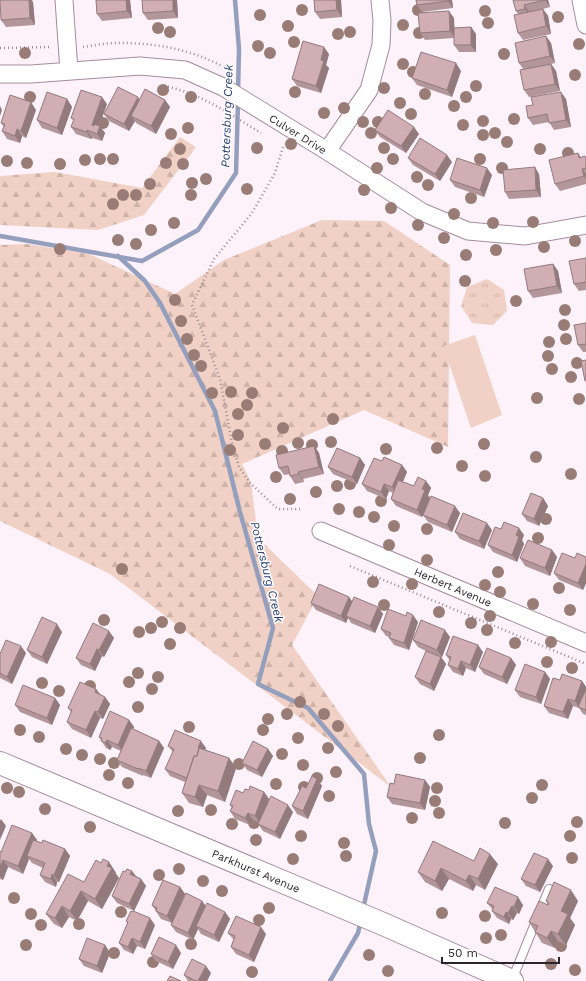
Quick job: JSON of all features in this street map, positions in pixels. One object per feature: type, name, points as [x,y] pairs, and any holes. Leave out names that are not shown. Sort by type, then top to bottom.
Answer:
[{"type":"street","points":[[64,0],[69,71]]},
{"type":"street","points":[[327,151],[370,90],[381,46],[382,21],[380,0]]},
{"type":"street","points":[[581,0],[586,25]]},
{"type":"street","name":"Culver Drive","points":[[0,74],[140,66],[184,70],[222,87],[327,151],[422,212],[468,231],[525,236],[586,225]]},
{"type":"street","name":"Herbert Avenue","points":[[321,531],[586,643]]},
{"type":"street","name":"Parkhurst Avenue","points":[[0,763],[383,924],[511,981]]},
{"type":"lane","points":[[511,981],[549,889]]},
{"type":"path","points":[[81,47],[119,43],[159,44],[197,54],[222,66]]},
{"type":"path","points":[[0,48],[52,47]]},
{"type":"path","points":[[158,85],[188,92],[221,109],[261,133]]},
{"type":"path","points":[[283,147],[275,173],[252,213],[214,259],[192,305],[220,379],[232,443],[239,467],[250,482],[278,509],[300,509]]},
{"type":"path","points":[[350,566],[586,664]]},
{"type":"green space","points":[[180,137],[196,147],[144,215],[98,230],[0,225],[0,176],[55,172],[142,188]]},
{"type":"green space","points":[[322,220],[384,221],[450,265],[448,447],[364,410],[242,464],[251,482],[258,538],[318,596],[292,645],[391,787],[110,574],[0,521],[0,245],[28,244],[89,254],[175,294],[224,260]]},
{"type":"green space","points":[[487,279],[504,290],[507,311],[493,325],[472,323],[461,306],[467,287]]},
{"type":"green space","points":[[475,335],[502,415],[471,428],[443,346]]},
{"type":"building","points":[[0,0],[29,0],[30,18],[1,20]]},
{"type":"building","points":[[96,0],[126,0],[127,11],[97,14]]},
{"type":"building","points":[[142,0],[173,0],[173,11],[143,13]]},
{"type":"building","points":[[314,0],[336,0],[337,10],[315,12]]},
{"type":"building","points":[[416,0],[448,0],[448,1],[417,5]]},
{"type":"building","points":[[513,0],[545,0],[524,5],[525,9],[516,11]]},
{"type":"building","points":[[543,9],[546,26],[518,33],[514,15]]},
{"type":"building","points":[[449,11],[450,31],[420,33],[418,13]]},
{"type":"building","points":[[471,27],[471,45],[454,45],[454,28]]},
{"type":"building","points":[[546,36],[550,56],[519,63],[515,43]]},
{"type":"building","points":[[303,41],[324,47],[321,60],[324,61],[316,86],[292,79]]},
{"type":"building","points":[[421,52],[456,63],[447,90],[412,78]]},
{"type":"building","points":[[551,64],[555,84],[524,90],[520,70]]},
{"type":"building","points":[[118,87],[138,97],[124,124],[104,114]]},
{"type":"building","points":[[145,89],[165,100],[151,126],[131,116]]},
{"type":"building","points":[[81,90],[102,97],[92,125],[94,126],[94,124],[100,126],[97,134],[87,130],[87,132],[71,127],[74,119],[71,118]]},
{"type":"building","points":[[47,92],[67,99],[57,128],[37,120]]},
{"type":"building","points":[[561,92],[566,120],[549,123],[547,114],[528,118],[526,106],[533,105],[531,97]]},
{"type":"building","points":[[10,95],[31,102],[21,131],[17,129],[15,136],[2,131],[5,124],[1,123]]},
{"type":"building","points":[[388,110],[414,127],[401,146],[375,130]]},
{"type":"building","points":[[420,138],[447,155],[435,174],[408,158]]},
{"type":"building","points":[[578,153],[579,158],[585,156],[586,159],[586,168],[582,169],[584,176],[555,184],[549,160]]},
{"type":"building","points":[[457,158],[487,168],[480,190],[450,180]]},
{"type":"building","points":[[535,167],[536,190],[505,192],[503,170]]},
{"type":"building","points":[[586,258],[586,282],[574,284],[569,261]]},
{"type":"building","points":[[553,264],[557,286],[528,291],[524,269]]},
{"type":"building","points":[[586,323],[586,344],[578,345],[574,325]]},
{"type":"building","points":[[586,360],[586,381],[585,381],[581,361]]},
{"type":"building","points":[[314,446],[319,467],[298,472],[299,474],[290,476],[288,466],[279,468],[276,455]]},
{"type":"building","points":[[337,448],[360,458],[352,477],[328,467]]},
{"type":"building","points":[[384,457],[402,465],[392,487],[384,484],[381,492],[362,484],[374,458],[382,461]]},
{"type":"building","points":[[418,477],[426,481],[422,489],[425,490],[417,510],[391,499],[398,480],[414,486]]},
{"type":"building","points":[[531,493],[543,498],[534,519],[522,514]]},
{"type":"building","points":[[431,496],[455,506],[447,525],[423,515]]},
{"type":"building","points":[[463,513],[487,523],[479,541],[455,532]]},
{"type":"building","points":[[504,522],[519,528],[516,535],[519,537],[512,555],[488,545],[495,527],[501,529]]},
{"type":"building","points":[[528,540],[552,550],[545,568],[520,558]]},
{"type":"building","points":[[562,553],[575,558],[577,553],[586,557],[586,564],[578,583],[554,573]]},
{"type":"building","points":[[319,584],[349,597],[341,616],[311,603]]},
{"type":"building","points":[[354,597],[378,607],[370,626],[346,616]]},
{"type":"building","points":[[388,609],[406,616],[407,612],[413,615],[404,643],[389,638],[391,633],[381,629]]},
{"type":"building","points":[[42,617],[57,624],[42,657],[27,650]]},
{"type":"building","points":[[421,620],[445,630],[437,650],[413,640]]},
{"type":"building","points":[[93,623],[109,631],[99,650],[97,649],[90,664],[76,658]]},
{"type":"building","points":[[453,636],[478,645],[470,665],[461,661],[458,669],[448,665],[451,657],[446,655]]},
{"type":"building","points":[[6,640],[21,646],[7,677],[0,673],[0,654]]},
{"type":"building","points":[[487,648],[511,658],[502,677],[479,667]]},
{"type":"building","points":[[426,651],[441,657],[430,684],[415,677]]},
{"type":"building","points":[[525,664],[545,672],[536,697],[515,690]]},
{"type":"building","points":[[562,674],[582,681],[575,701],[568,699],[563,712],[544,706],[553,678],[560,680]]},
{"type":"building","points":[[80,682],[96,689],[95,692],[105,697],[98,712],[95,711],[86,730],[67,722],[72,710],[68,708]]},
{"type":"building","points":[[23,685],[55,698],[47,718],[15,705]]},
{"type":"building","points":[[586,689],[586,710],[578,707]]},
{"type":"building","points":[[110,711],[129,720],[118,745],[107,740],[105,743],[101,741],[102,738],[99,737]]},
{"type":"building","points":[[131,728],[159,741],[146,771],[117,760]]},
{"type":"building","points":[[175,730],[201,741],[198,747],[200,748],[197,756],[194,756],[187,778],[165,769],[174,749],[168,746]]},
{"type":"building","points":[[253,741],[268,749],[257,770],[242,763]]},
{"type":"building","points":[[199,748],[229,758],[218,791],[199,785],[195,797],[182,793],[194,756],[197,756]]},
{"type":"building","points":[[396,774],[425,780],[420,803],[387,797],[390,783],[394,784]]},
{"type":"building","points":[[312,776],[317,779],[303,811],[292,806],[302,786],[306,788]]},
{"type":"building","points":[[250,786],[264,792],[255,816],[248,813],[245,818],[230,811],[233,806],[230,805],[236,790],[243,793],[245,789],[249,790]]},
{"type":"building","points":[[271,796],[288,805],[275,832],[258,824]]},
{"type":"building","points":[[12,825],[32,833],[18,866],[3,860],[0,867],[0,851],[1,852]]},
{"type":"building","points":[[33,840],[42,843],[43,840],[65,849],[54,875],[52,874],[51,879],[40,875],[45,863],[27,856]]},
{"type":"building","points":[[433,841],[474,861],[480,848],[490,854],[478,879],[469,875],[466,881],[441,868],[435,881],[418,872]]},
{"type":"building","points":[[534,853],[548,859],[535,885],[521,879]]},
{"type":"building","points":[[103,859],[109,862],[107,866],[112,868],[95,899],[81,891],[70,911],[62,906],[55,918],[46,914],[68,874],[84,882],[96,860],[101,863]]},
{"type":"building","points":[[127,869],[132,871],[130,874],[141,879],[129,904],[112,896],[123,871],[125,872]]},
{"type":"building","points":[[163,880],[180,887],[167,916],[156,911],[157,908],[152,905]]},
{"type":"building","points":[[554,882],[571,890],[561,911],[568,914],[558,934],[551,931],[547,938],[535,932],[538,926],[529,922],[539,901],[548,905],[549,903],[546,901]]},
{"type":"building","points":[[495,887],[518,897],[514,907],[512,906],[508,913],[506,912],[504,917],[492,911],[494,906],[487,903]]},
{"type":"building","points":[[186,893],[202,901],[188,933],[171,925]]},
{"type":"building","points":[[207,903],[225,912],[214,935],[196,926]]},
{"type":"building","points":[[131,911],[150,918],[140,942],[132,938],[128,947],[119,943]]},
{"type":"building","points":[[236,916],[261,927],[249,955],[231,947],[235,936],[228,933]]},
{"type":"building","points":[[159,937],[176,945],[168,962],[151,954]]},
{"type":"building","points":[[87,938],[105,945],[97,966],[79,959]]},
{"type":"building","points":[[192,959],[206,966],[198,981],[184,975]]},
{"type":"building","points":[[170,976],[181,981],[167,981]]},
{"type":"waterway","name":"Pottersburg Creek","points":[[235,0],[239,49],[238,91]]},
{"type":"waterway","name":"Pottersburg Creek","points":[[0,236],[142,261],[198,230],[236,173],[238,101]]},
{"type":"waterway","name":"Pottersburg Creek","points":[[118,256],[145,281],[160,303],[215,411],[240,512],[273,628],[258,684],[308,708],[364,774],[369,824],[376,851],[363,909]]},
{"type":"waterway","name":"Pottersburg Creek","points":[[330,981],[358,933],[361,920]]}]
